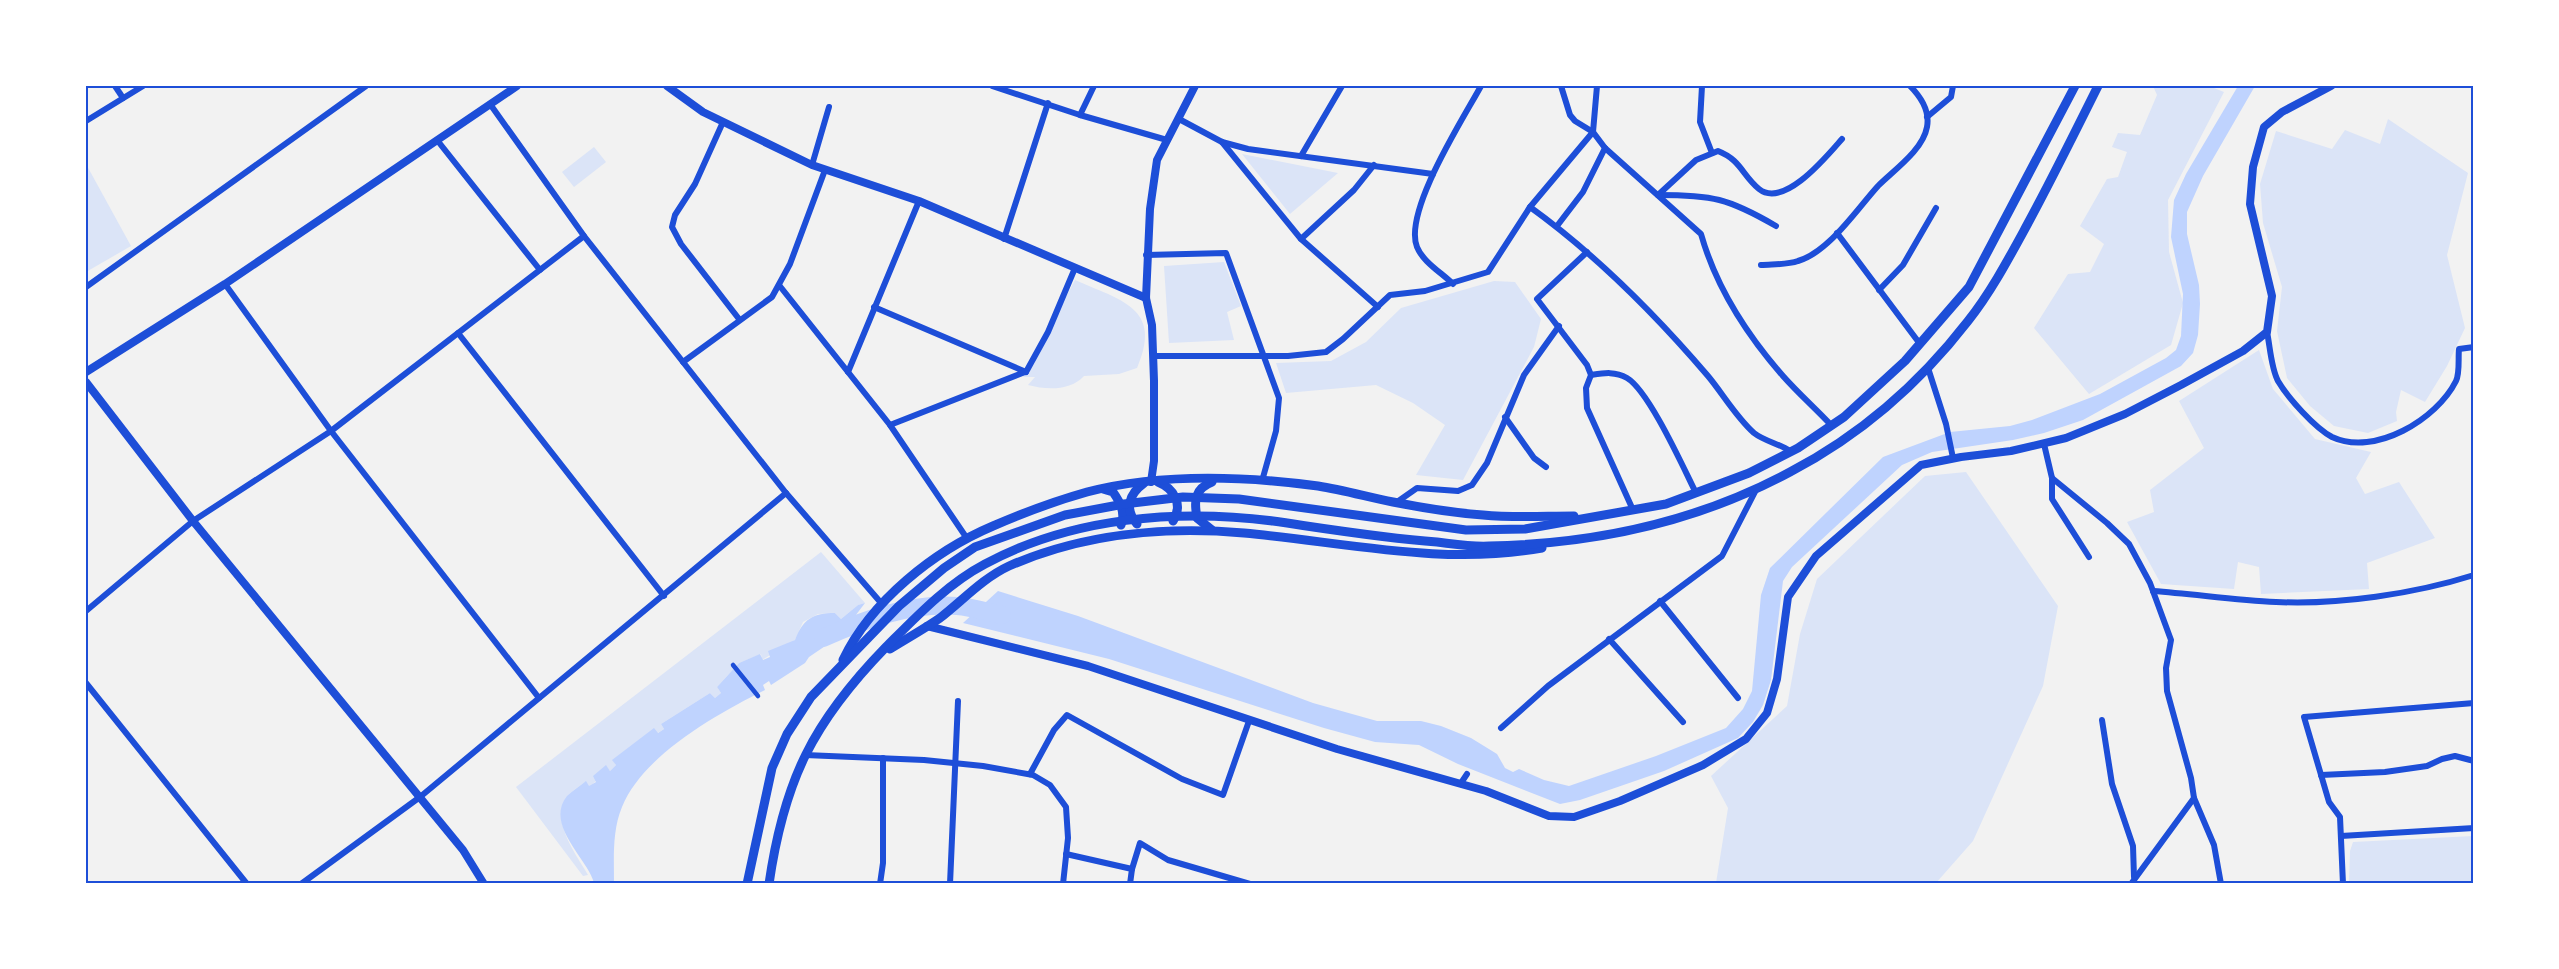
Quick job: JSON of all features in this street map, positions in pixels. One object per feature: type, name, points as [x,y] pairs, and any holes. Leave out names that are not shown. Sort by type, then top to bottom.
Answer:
[{"type":"highway","points":[[854,646],[944,568],[975,547],[1065,515],[1124,504],[1183,497],[1239,499],[1466,530],[1525,529],[1666,504],[1749,473],[1831,425],[1870,393],[1920,344],[1969,287],[2075,86]]},
{"type":"highway","points":[[877,656],[939,618],[1006,568],[1036,555],[1107,538],[1162,530],[1215,531],[1380,550],[1444,554],[1510,554],[1668,522],[1790,472],[1843,440],[1897,397],[1928,368],[1971,318],[2010,256],[2098,86]]},
{"type":"highway","points":[[1215,531],[1205,526],[1197,518],[1194,503],[1197,492],[1203,485],[1217,480]]},
{"type":"highway","points":[[747,884],[772,768],[787,734],[811,697],[841,664],[880,607],[908,578],[966,537],[1051,504],[1102,489],[1151,482],[1262,481],[1319,486],[1397,503],[1484,515],[1598,516]]},
{"type":"highway","points":[[1151,531],[1135,522],[1129,508],[1133,493],[1151,482],[1168,486],[1177,500],[1176,517],[1162,530]]},
{"type":"highway","points":[[1102,489],[1113,492],[1124,519],[1119,531],[1107,538]]},
{"type":"highway","points":[[770,882],[787,800],[804,755],[825,719],[877,656],[912,621],[948,589],[982,565],[1014,550],[1080,529],[1123,521],[1201,515],[1273,521],[1378,537],[1485,546],[1581,541]]},
{"type":"street","points":[[115,86],[123,98]]},
{"type":"street","points":[[86,121],[143,86]]},
{"type":"street","points":[[86,287],[366,86]]},
{"type":"street","points":[[86,372],[225,284],[517,86]]},
{"type":"street","points":[[667,86],[703,112],[812,165],[919,201],[1146,298]]},
{"type":"street","points":[[992,86],[1167,140]]},
{"type":"street","points":[[1080,115],[1094,86]]},
{"type":"street","points":[[1151,482],[1154,461],[1153,356],[1152,325],[1146,298],[1146,255],[1150,209],[1157,160],[1196,86]]},
{"type":"street","points":[[1301,156],[1342,86]]},
{"type":"street","points":[[1453,284],[1423,257],[1416,241],[1416,219],[1433,174],[1481,86]]},
{"type":"street","points":[[1561,86],[1570,114],[1575,121],[1593,132],[1605,148],[1701,234],[1707,254],[1733,309],[1783,377],[1831,425]]},
{"type":"street","points":[[1153,356],[1263,357],[1326,352],[1390,295],[1425,291],[1488,272],[1530,207],[1593,132],[1597,86]]},
{"type":"street","points":[[1702,86],[1700,122],[1712,153]]},
{"type":"street","points":[[1761,266],[1798,261],[1821,247],[1837,233],[1920,143],[1928,126],[1927,111],[1919,95],[1910,86]]},
{"type":"street","points":[[1927,117],[1951,97],[1953,86]]},
{"type":"street","points":[[2331,86],[2282,112],[2264,127],[2253,167],[2250,204],[2272,296],[2268,332],[2277,379],[2308,417],[2332,437],[2352,441],[2384,440],[2413,426],[2441,403],[2457,379],[2459,349],[2474,347]]},
{"type":"street","points":[[1004,238],[1048,103]]},
{"type":"street","points":[[490,104],[584,236],[786,493],[880,607]]},
{"type":"street","points":[[812,165],[829,107]]},
{"type":"street","points":[[1179,119],[1222,142],[1248,149],[1433,174]]},
{"type":"street","points":[[723,122],[695,184],[675,214],[672,227],[681,244],[739,320]]},
{"type":"street","points":[[1658,195],[1696,159],[1718,151],[1731,156],[1760,190],[1771,194],[1790,189],[1816,168],[1842,139]]},
{"type":"street","points":[[437,140],[540,270]]},
{"type":"street","points":[[1222,142],[1301,239],[1378,307]]},
{"type":"street","points":[[1557,226],[1583,192],[1605,148]]},
{"type":"street","points":[[1301,239],[1354,190],[1374,165]]},
{"type":"street","points":[[683,362],[772,297],[790,264],[825,170]]},
{"type":"street","points":[[1658,195],[1702,195],[1731,202],[1776,226]]},
{"type":"street","points":[[848,372],[919,201]]},
{"type":"street","points":[[1530,207],[1557,226],[1587,252],[1659,323],[1708,376],[1755,434],[1780,444],[1790,451]]},
{"type":"street","points":[[1880,290],[1903,265],[1936,208]]},
{"type":"street","points":[[1837,233],[1920,344]]},
{"type":"street","points":[[86,610],[193,521],[331,431],[584,236]]},
{"type":"street","points":[[1587,252],[1537,299],[1587,365],[1591,375],[1586,388],[1587,408],[1634,510]]},
{"type":"street","points":[[1146,255],[1226,253],[1279,398],[1276,431],[1262,481]]},
{"type":"street","points":[[890,425],[1026,372],[1048,332],[1075,268]]},
{"type":"street","points":[[225,284],[331,431],[539,698]]},
{"type":"street","points":[[779,285],[890,425],[966,537]]},
{"type":"street","points":[[874,307],[1026,372]]},
{"type":"street","points":[[1397,503],[1417,488],[1458,491],[1472,485],[1487,463],[1524,375],[1559,326]]},
{"type":"street","points":[[927,626],[1088,666],[1336,749],[1461,783],[1549,816],[1575,817],[1620,801],[1703,765],[1746,739],[1767,713],[1774,691],[1788,597],[1816,556],[1921,465],[1953,458],[2011,451],[2066,438],[2125,414],[2243,351],[2268,332]]},
{"type":"street","points":[[458,333],[664,596]]},
{"type":"street","points":[[1928,368],[1946,424],[1953,458]]},
{"type":"street","points":[[1591,375],[1609,372],[1628,378],[1645,398],[1696,493]]},
{"type":"street","points":[[86,382],[193,521],[463,850],[484,884]]},
{"type":"street","points":[[1505,417],[1534,458],[1546,467]]},
{"type":"street","points":[[2044,444],[2052,478],[2052,499],[2089,557]]},
{"type":"street","points":[[2052,478],[2129,544],[2153,591],[2171,640],[2166,668],[2167,691],[2191,778],[2194,798],[2214,845],[2221,884]]},
{"type":"street","points":[[1501,728],[1548,686],[1722,556],[1757,487]]},
{"type":"street","points":[[301,884],[420,797],[786,493]]},
{"type":"street","points":[[2153,591],[2276,602],[2341,601],[2443,584],[2474,575]]},
{"type":"street","points":[[1660,601],[1738,698]]},
{"type":"street","points":[[1610,639],[1683,722]]},
{"type":"street","points":[[733,665],[758,696]]},
{"type":"street","points":[[86,683],[248,884]]},
{"type":"street","points":[[950,884],[958,701]]},
{"type":"street","points":[[2343,884],[2340,817],[2329,802],[2304,717],[2474,703]]},
{"type":"street","points":[[1030,774],[1054,730],[1068,715],[1182,779],[1223,795],[1249,721]]},
{"type":"street","points":[[2102,720],[2112,784],[2133,846],[2133,880]]},
{"type":"street","points":[[804,755],[956,763],[1030,774],[1050,785],[1066,807],[1068,838],[1063,884]]},
{"type":"street","points":[[2321,775],[2385,772],[2427,766],[2455,756],[2474,762]]},
{"type":"street","points":[[880,884],[883,863],[883,758]]},
{"type":"street","points":[[1461,783],[1467,774]]},
{"type":"street","points":[[2133,880],[2194,798]]},
{"type":"street","points":[[2341,836],[2474,828]]},
{"type":"street","points":[[1130,884],[1131,869],[1140,843],[1168,860],[1250,884]]},
{"type":"street","points":[[1066,854],[1131,869]]},
{"type":"shaded area","points":[[2153,86],[2209,86],[2224,92],[2168,200],[2169,252],[2183,303],[2171,345],[2089,394],[2034,328],[2068,274],[2090,272],[2104,244],[2080,226],[2107,179],[2118,177],[2127,152],[2112,147],[2118,133],[2140,135],[2157,95]]},
{"type":"shaded area","points":[[2388,119],[2468,173],[2447,255],[2465,328],[2447,366],[2425,402],[2401,390],[2396,412],[2397,421],[2368,433],[2334,426],[2310,406],[2287,378],[2277,331],[2282,287],[2263,223],[2260,184],[2276,131],[2332,149],[2345,130],[2380,144]]},
{"type":"shaded area","points":[[594,147],[606,162],[574,187],[562,172]]},
{"type":"shaded area","points":[[1242,154],[1338,173],[1290,214]]},
{"type":"shaded area","points":[[86,164],[131,246],[86,272]]},
{"type":"shaded area","points":[[1224,262],[1241,306],[1227,312],[1234,340],[1169,343],[1164,266]]},
{"type":"shaded area","points":[[1075,280],[1121,301],[1133,309],[1141,319],[1145,331],[1144,348],[1137,368],[1119,374],[1084,376],[1065,387],[1043,388],[1028,385],[1035,377],[1023,377]]},
{"type":"shaded area","points":[[1494,281],[1515,282],[1541,319],[1534,347],[1463,480],[1416,475],[1445,425],[1413,403],[1376,385],[1286,393],[1276,363],[1331,361],[1366,342],[1401,308]]},
{"type":"shaded area","points":[[2259,350],[2273,389],[2315,439],[2371,452],[2356,478],[2365,494],[2399,482],[2435,538],[2367,563],[2369,589],[2261,594],[2259,567],[2238,562],[2234,589],[2161,584],[2127,522],[2154,512],[2150,490],[2204,448],[2179,401]]},
{"type":"shaded area","points":[[1966,472],[2058,606],[2043,686],[1973,841],[1936,883],[1716,883],[1728,808],[1711,776],[1787,706],[1800,634],[1817,579],[1925,476]]},
{"type":"shaded area","points":[[821,552],[865,603],[858,605],[841,619],[835,613],[818,614],[803,622],[795,640],[762,660],[761,654],[739,663],[717,687],[721,693],[715,698],[710,693],[661,724],[664,729],[613,760],[616,765],[610,771],[606,766],[589,787],[585,782],[571,793],[563,806],[561,816],[567,837],[588,875],[583,876],[516,787]]},
{"type":"shaded area","points":[[2473,836],[2473,882],[2349,883],[2350,851],[2353,842]]},
{"type":"water","points":[[2238,86],[2255,86],[2203,176],[2187,212],[2187,234],[2199,285],[2200,304],[2198,335],[2193,353],[2181,366],[2083,420],[2013,440],[1932,452],[1902,465],[1792,567],[1783,581],[1771,680],[1763,705],[1753,722],[1738,738],[1664,771],[1580,800],[1560,804],[1458,764],[1419,745],[1375,742],[1324,728],[1109,659],[963,623],[998,591],[1078,616],[1313,703],[1377,721],[1421,721],[1441,726],[1471,738],[1497,754],[1505,768],[1513,772],[1519,769],[1544,780],[1569,786],[1656,756],[1726,728],[1743,709],[1752,691],[1761,595],[1770,568],[1883,457],[1950,432],[2010,426],[2032,420],[2100,394],[2166,358],[2176,350],[2181,336],[2183,294],[2171,237],[2174,200],[2186,174]]},
{"type":"water","points":[[865,603],[840,636],[809,657],[805,663],[771,685],[769,681],[763,685],[765,690],[725,711],[683,738],[646,770],[632,788],[619,816],[614,845],[614,883],[594,883],[564,830],[561,807],[567,796],[586,781],[589,786],[596,782],[593,776],[606,765],[610,771],[616,765],[612,760],[654,728],[658,733],[664,729],[661,724],[710,693],[715,698],[721,693],[717,687],[739,663],[760,654],[763,660],[770,657],[768,651],[795,640],[805,622],[815,616],[835,613],[841,619],[858,605]]},
{"type":"waterway","points":[[823,638],[871,619],[923,607],[940,605],[974,608],[1002,615]]}]
